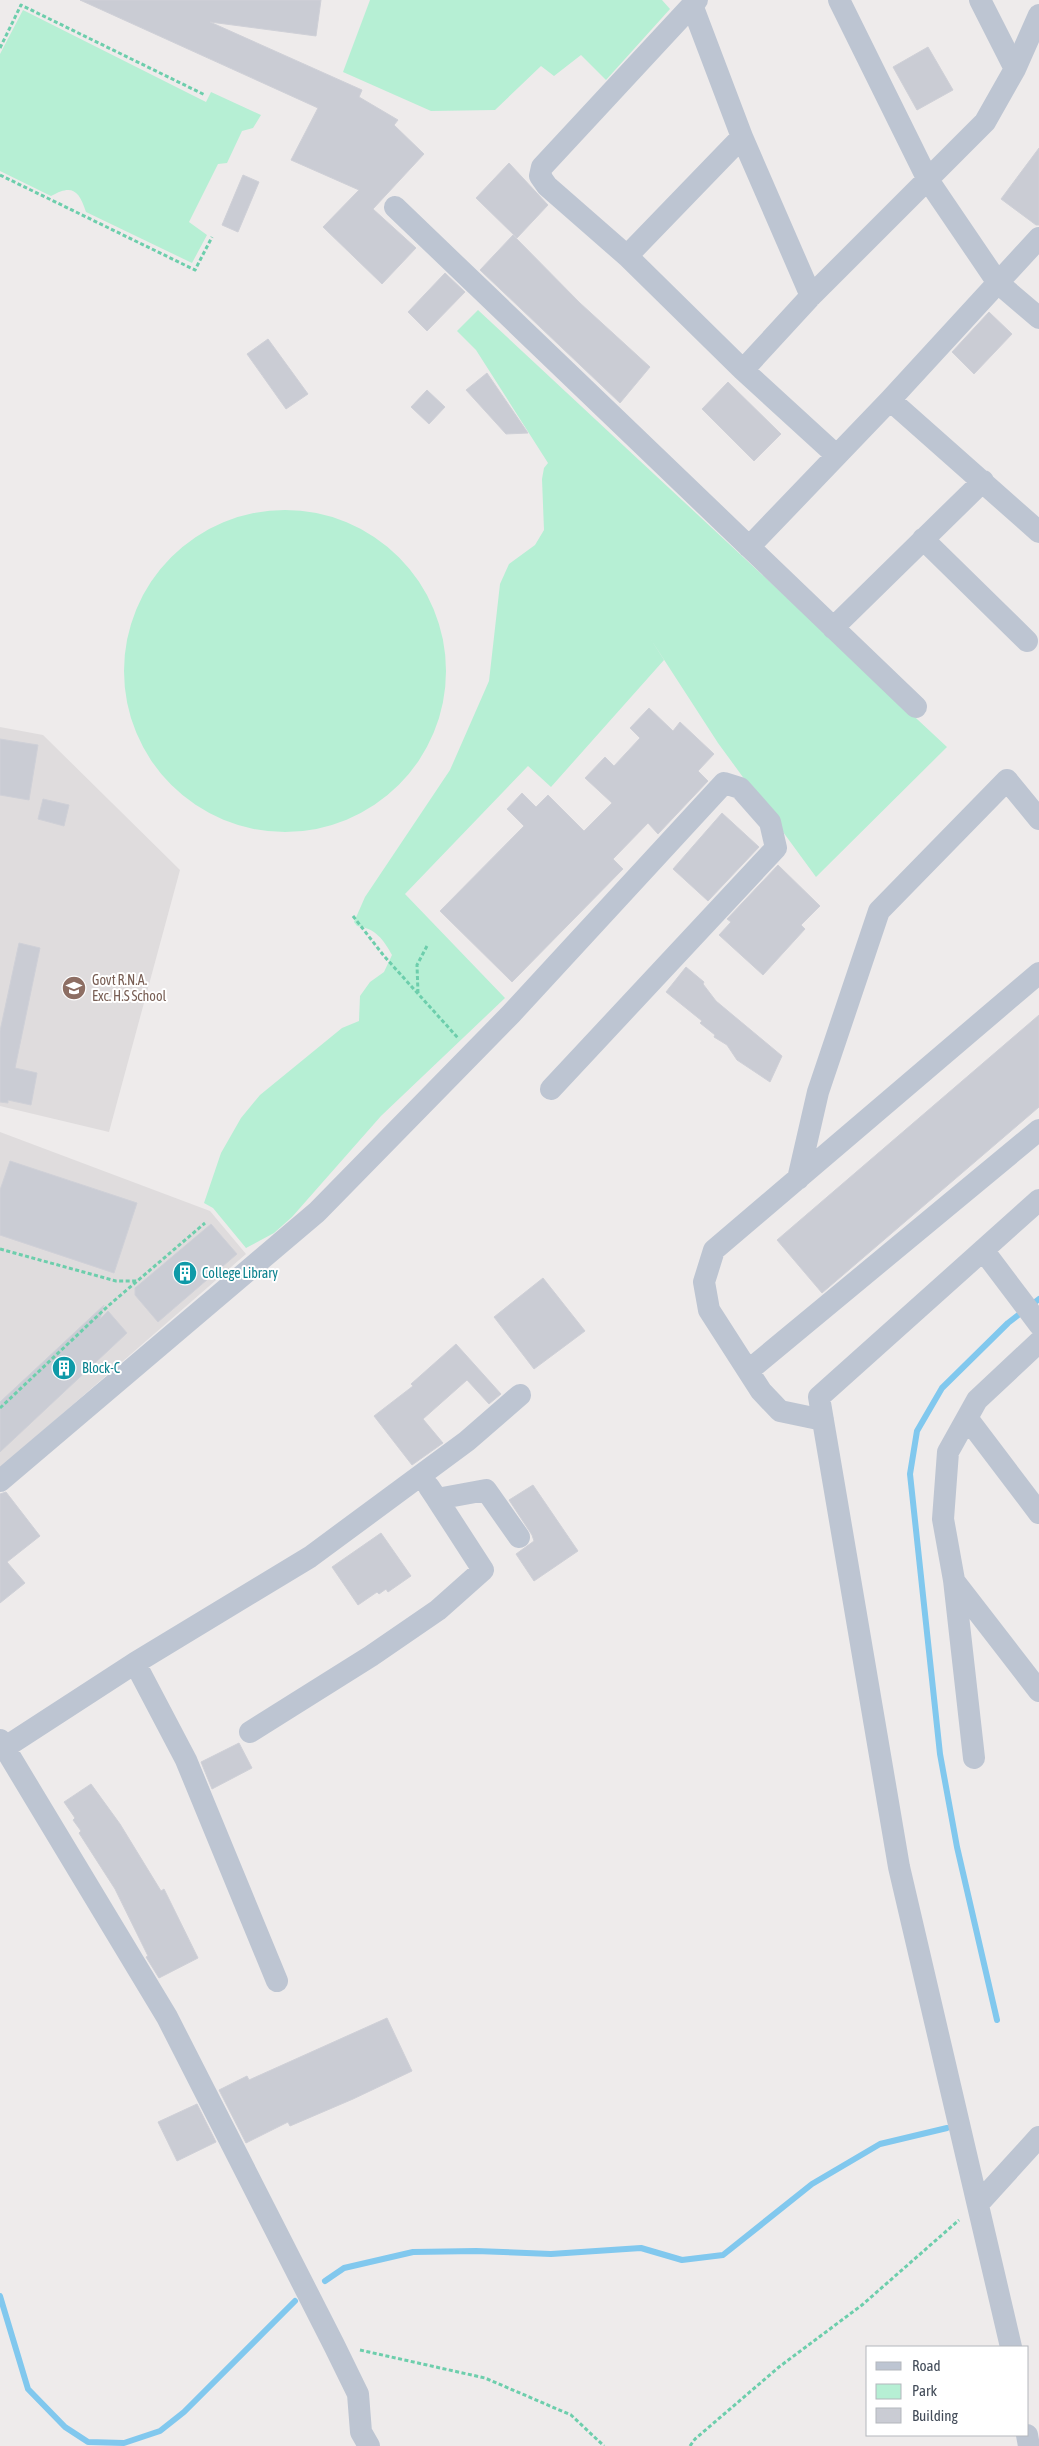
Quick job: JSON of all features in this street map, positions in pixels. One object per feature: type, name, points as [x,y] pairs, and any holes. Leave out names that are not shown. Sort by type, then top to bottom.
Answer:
[{"type":"street","points":[[839,0],[928,180],[998,284],[1039,318]]},
{"type":"street","points":[[980,0],[1015,69]]},
{"type":"street","points":[[811,296],[742,137],[694,2],[542,167],[540,176],[547,186],[627,256],[743,370],[836,455]]},
{"type":"street","points":[[743,370],[811,296],[985,122],[1015,69],[1039,15]]},
{"type":"street","points":[[627,256],[742,137]]},
{"type":"street","points":[[395,207],[916,707]]},
{"type":"street","points":[[748,547],[890,400],[1039,238]]},
{"type":"street","points":[[890,400],[1039,532]]},
{"type":"street","points":[[833,628],[983,481]]},
{"type":"street","points":[[923,539],[1027,642]]},
{"type":"street","points":[[798,1179],[818,1092],[879,911],[1007,780],[1039,819]]},
{"type":"street","points":[[0,1481],[317,1212],[472,1054],[724,783],[740,788],[770,822],[776,848],[550,1089]]},
{"type":"street","points":[[823,1420],[780,1411],[762,1391],[708,1310],[704,1282],[714,1250],[1039,973]]},
{"type":"street","points":[[748,1371],[1039,1130]]},
{"type":"street","points":[[1011,2346],[899,1867],[819,1397],[1039,1200]]},
{"type":"street","points":[[983,1250],[1031,1314]]},
{"type":"street","points":[[974,1758],[954,1580],[943,1519],[948,1452],[977,1400],[1039,1342]]},
{"type":"street","points":[[369,2446],[361,2432],[358,2394],[166,2018],[2,1744],[310,1557],[467,1441],[520,1395]]},
{"type":"street","points":[[967,1418],[1039,1513]]},
{"type":"street","points":[[250,1732],[379,1651],[438,1610],[483,1570],[438,1499],[421,1476]]},
{"type":"street","points":[[438,1499],[486,1490],[520,1537]]},
{"type":"street","points":[[954,1580],[1039,1691]]},
{"type":"street","points":[[135,1663],[186,1760],[277,1981]]},
{"type":"street","points":[[978,2204],[1039,2137]]},
{"type":"path","points":[[0,48],[21,5],[205,95]]},
{"type":"path","points":[[0,175],[195,270],[212,237]]},
{"type":"path","points":[[353,916],[384,956],[472,1054]]},
{"type":"path","points":[[418,994],[417,965],[428,944]]},
{"type":"path","points":[[0,1408],[108,1306],[205,1223]]},
{"type":"path","points":[[0,1249],[116,1281],[138,1282]]},
{"type":"path","points":[[690,2446],[695,2439],[779,2367],[862,2305],[978,2204]]},
{"type":"path","points":[[334,2345],[485,2378],[571,2415],[604,2446]]},
{"type":"shaded area","name":"Govt R.N.A. Exc. H.S School","points":[[0,727],[43,735],[180,870],[109,1132],[0,1106]]},
{"type":"shaded area","points":[[0,1132],[210,1211],[246,1254],[0,1468]]},
{"type":"green space","points":[[370,0],[662,0],[670,9],[606,80],[581,55],[554,76],[541,66],[495,110],[431,111],[343,72]]},
{"type":"green space","points":[[23,10],[206,102],[211,92],[261,115],[253,128],[242,131],[227,163],[218,164],[189,222],[207,235],[192,263],[86,212],[81,199],[74,191],[64,190],[51,196],[0,171],[0,54]]},
{"type":"green space","points":[[478,310],[947,747],[816,877],[718,743],[650,638],[664,660],[551,787],[528,766],[405,894],[505,998],[381,1116],[292,1217],[274,1233],[246,1248],[213,1208],[204,1203],[221,1153],[241,1118],[260,1095],[342,1028],[359,1021],[360,996],[370,982],[384,972],[392,955],[386,944],[374,932],[357,926],[354,922],[365,897],[450,770],[489,681],[500,584],[509,564],[535,545],[544,530],[542,479],[544,468],[548,463],[476,350],[457,331]]},
{"type":"green space","points":[[269,510],[301,510],[332,517],[361,529],[387,546],[410,569],[419,581],[434,609],[446,655],[446,687],[434,733],[419,761],[387,796],[361,813],[332,825],[301,832],[269,832],[238,825],[209,813],[183,796],[160,773],[143,747],[131,718],[124,687],[124,655],[131,624],[143,595],[160,569],[183,546],[209,529],[238,517]]},
{"type":"building","points":[[80,0],[321,0],[316,36],[210,22],[362,90],[359,97],[398,120],[394,125],[424,154],[373,209],[416,248],[382,284],[323,227],[359,190],[291,160],[318,108]]},
{"type":"building","points":[[928,47],[953,90],[917,110],[893,67]]},
{"type":"building","points":[[1039,148],[1039,225],[1036,225],[1001,199]]},
{"type":"building","points":[[509,163],[548,205],[517,238],[476,198]]},
{"type":"building","points":[[243,175],[259,182],[238,232],[222,225]]},
{"type":"building","points":[[513,235],[580,303],[650,367],[620,403],[480,270]]},
{"type":"building","points":[[445,273],[465,292],[427,331],[408,312]]},
{"type":"building","points":[[989,312],[1012,334],[974,374],[952,352]]},
{"type":"building","points":[[268,339],[308,394],[286,409],[247,354]]},
{"type":"building","points":[[487,373],[528,433],[506,434],[466,390]]},
{"type":"building","points":[[728,382],[781,434],[754,461],[702,409]]},
{"type":"building","points":[[427,390],[445,407],[429,424],[411,407]]},
{"type":"building","points":[[649,708],[673,731],[680,722],[714,754],[698,771],[708,781],[658,834],[648,823],[613,859],[623,869],[512,982],[440,911],[524,826],[507,809],[522,793],[536,807],[548,795],[584,831],[612,803],[585,778],[605,757],[614,766],[640,738],[630,728]]},
{"type":"building","points":[[0,739],[38,745],[29,800],[0,795]]},
{"type":"building","points":[[43,799],[69,805],[64,826],[38,819]]},
{"type":"building","points":[[722,813],[759,847],[708,901],[673,869]]},
{"type":"building","points":[[778,865],[820,906],[801,925],[805,929],[763,975],[719,935],[731,922],[727,919]]},
{"type":"building","points":[[19,943],[40,948],[15,1068],[37,1073],[31,1105],[8,1100],[8,1103],[0,1102],[0,1031]]},
{"type":"building","points":[[686,967],[704,982],[703,984],[716,1001],[782,1056],[770,1082],[737,1060],[727,1045],[714,1037],[715,1035],[700,1023],[702,1021],[666,992]]},
{"type":"building","points":[[1039,1015],[1039,1107],[822,1293],[777,1240]]},
{"type":"building","points":[[10,1161],[137,1203],[114,1273],[0,1235],[0,1190]]},
{"type":"building","name":"College Library","points":[[211,1224],[237,1254],[158,1322],[135,1295],[135,1288]]},
{"type":"building","points":[[543,1278],[585,1331],[534,1369],[494,1317]]},
{"type":"building","name":"Block-C","points":[[104,1305],[100,1319],[108,1311],[127,1333],[0,1452],[0,1402]]},
{"type":"building","points":[[456,1344],[501,1394],[489,1404],[467,1380],[423,1419],[443,1443],[412,1465],[374,1416],[413,1386],[411,1384]]},
{"type":"building","points":[[533,1485],[578,1551],[534,1581],[516,1554],[534,1541],[509,1500]]},
{"type":"building","points":[[6,1492],[40,1536],[7,1562],[25,1583],[0,1603],[0,1494]]},
{"type":"building","points":[[381,1533],[411,1576],[388,1592],[386,1589],[379,1594],[377,1592],[358,1605],[332,1567]]},
{"type":"building","points":[[239,1743],[252,1768],[212,1789],[201,1762]]},
{"type":"building","points":[[91,1784],[120,1824],[161,1891],[164,1889],[198,1958],[159,1978],[146,1957],[148,1956],[115,1889],[79,1833],[81,1831],[73,1820],[75,1818],[64,1802]]},
{"type":"building","points":[[387,2018],[412,2071],[290,2126],[288,2122],[246,2143],[219,2090],[247,2076],[249,2080]]},
{"type":"building","points":[[197,2104],[216,2142],[177,2161],[158,2122]]},
{"type":"waterway","points":[[997,2020],[957,1847],[940,1754],[910,1474],[917,1431],[942,1388],[1008,1323],[1039,1299]]},
{"type":"waterway","points":[[325,2281],[344,2268],[413,2252],[476,2251],[551,2254],[641,2248],[682,2260],[723,2255],[812,2184],[880,2144],[947,2128]]},
{"type":"waterway","points":[[0,2296],[28,2389],[65,2427],[88,2442],[124,2443],[160,2431],[184,2412],[295,2301]]},
{"type":"place","name":"Govt R.N.A. Exc. H.S School","points":[[74,988]]},
{"type":"place","name":"College Library","points":[[185,1273]]},
{"type":"place","name":"Block-C","points":[[64,1368]]}]
